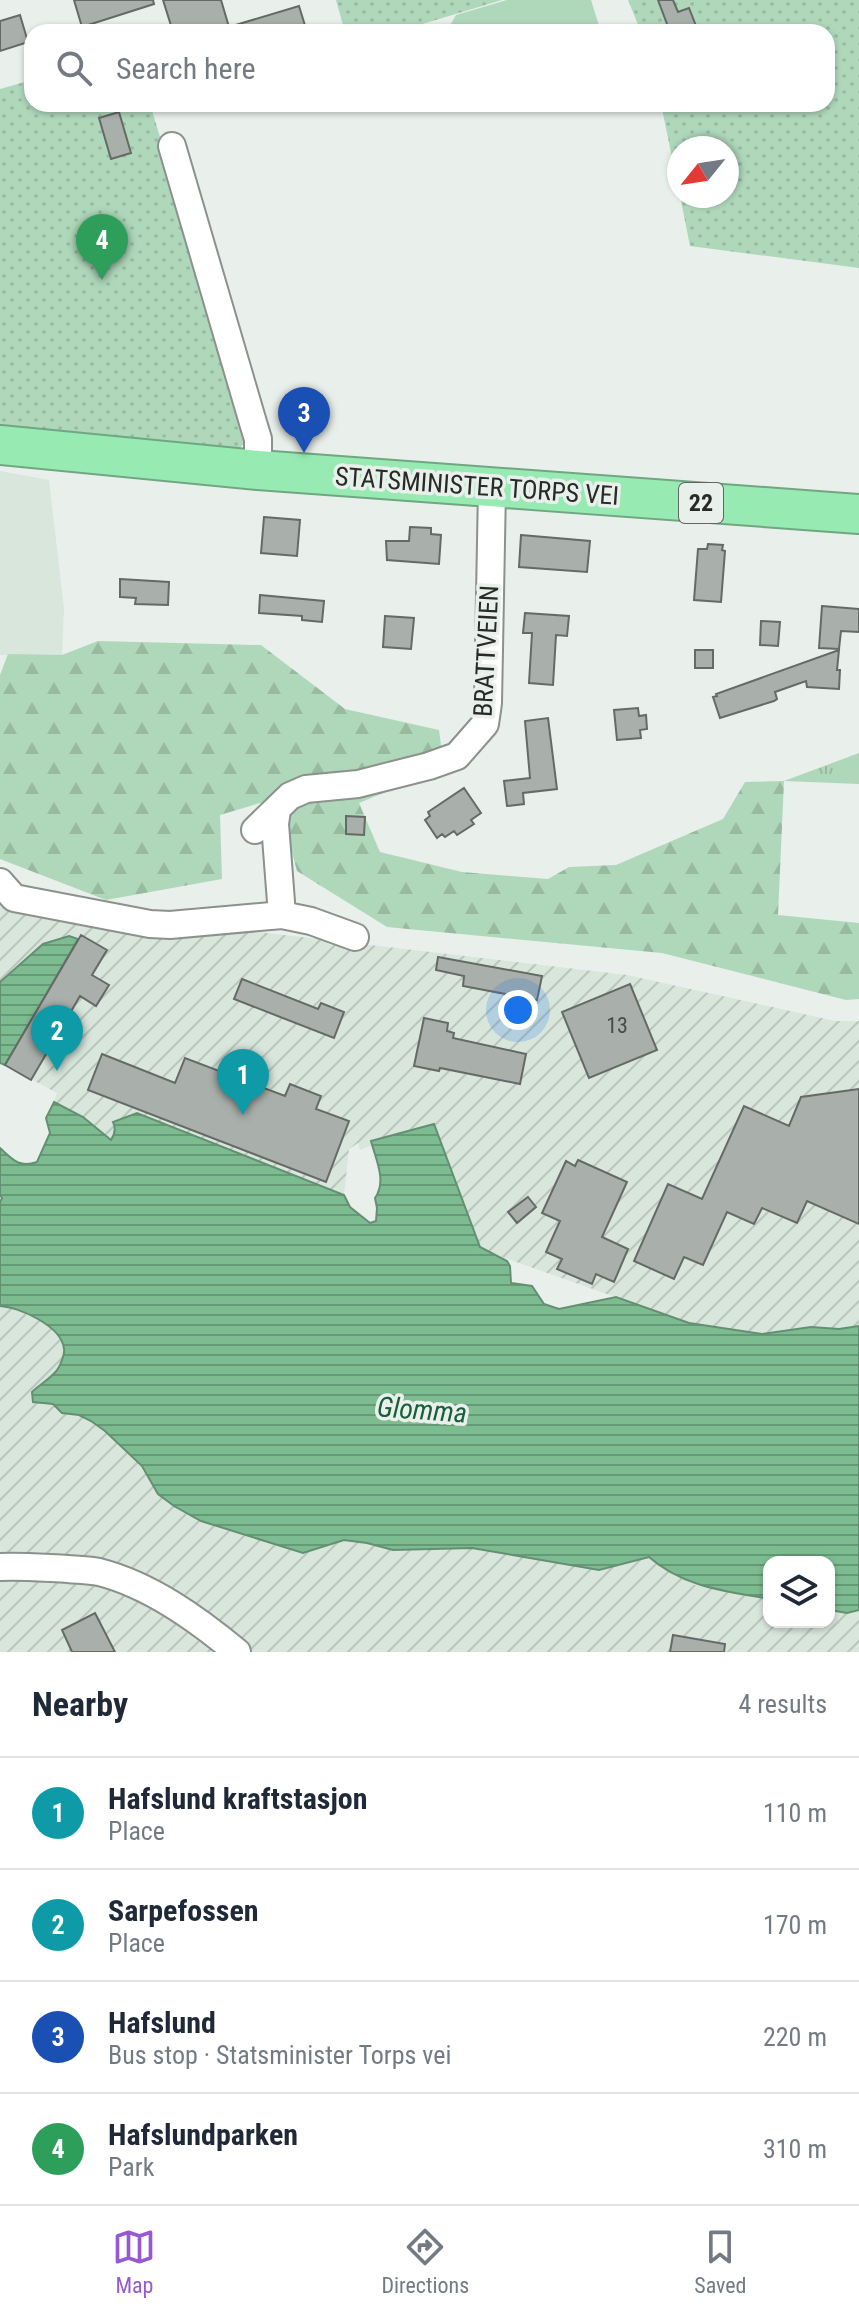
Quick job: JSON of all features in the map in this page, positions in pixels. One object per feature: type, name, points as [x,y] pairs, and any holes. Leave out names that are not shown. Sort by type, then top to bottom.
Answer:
[{"type":"highway","name":"STATSMINISTER TORPS VEI","points":[[0,445],[258,470],[859,514]]},
{"type":"street","points":[[172,146],[258,439],[258,470]]},
{"type":"street","name":"BRATTVEIEN","points":[[255,830],[290,796],[306,789],[358,784],[457,756],[485,724],[492,488]]},
{"type":"street","points":[[277,810],[275,824],[282,915]]},
{"type":"street","points":[[7,890],[121,920],[150,924],[282,915],[311,921],[355,937]]},
{"type":"street","points":[[0,1567],[97,1572],[132,1584],[168,1602],[237,1652]]},
{"type":"shaded area","points":[[0,471],[49,480],[64,609],[62,655],[0,655]]},
{"type":"shaded area","points":[[0,904],[627,975],[835,1021],[859,1021],[859,1326],[839,1329],[811,1327],[762,1334],[689,1323],[480,1247],[434,1124],[371,1141],[372,1145],[360,1150],[358,1143],[349,1149],[344,1195],[137,1113],[114,1121],[111,1140],[83,1117],[54,1102],[57,1093],[5,1065],[78,939],[37,948],[0,982]]},
{"type":"shaded area","points":[[0,1306],[46,1323],[59,1335],[65,1349],[58,1370],[43,1381],[42,1405],[53,1404],[62,1413],[79,1415],[105,1431],[142,1466],[158,1494],[201,1521],[303,1553],[344,1540],[393,1550],[472,1548],[599,1570],[649,1557],[661,1568],[695,1585],[763,1598],[763,1628],[835,1628],[835,1611],[847,1613],[859,1610],[859,1652],[0,1652]]},
{"type":"green space","points":[[336,0],[502,0],[422,24],[343,24]]},
{"type":"green space","points":[[507,0],[591,0],[598,24],[451,24],[456,15]]},
{"type":"green space","points":[[628,0],[859,0],[859,268],[690,246],[682,208],[739,208],[739,136],[668,136],[663,112],[835,112],[835,24],[638,24]]},
{"type":"green space","points":[[24,82],[24,112],[152,112],[248,428],[246,441],[238,450],[0,425],[0,89]]},
{"type":"green space","points":[[98,641],[261,645],[345,709],[439,730],[444,768],[359,803],[380,852],[462,872],[548,879],[569,867],[616,865],[723,819],[745,782],[784,781],[778,915],[859,923],[859,999],[846,1000],[662,953],[387,927],[297,871],[277,798],[220,815],[222,879],[106,900],[0,859],[0,675],[8,654],[62,655]]},
{"type":"green space","points":[[859,753],[859,784],[784,781]]},
{"type":"water","points":[[69,936],[78,939],[5,1065],[0,1063],[0,982],[43,944]]},
{"type":"water","name":"Glomma","points":[[54,1102],[83,1117],[111,1140],[115,1131],[113,1122],[137,1113],[344,1195],[350,1207],[370,1223],[376,1221],[375,1198],[380,1185],[378,1163],[371,1141],[434,1124],[480,1247],[507,1261],[511,1283],[532,1286],[544,1304],[559,1309],[616,1297],[689,1323],[762,1334],[811,1327],[839,1329],[859,1326],[859,1610],[847,1613],[835,1611],[835,1556],[763,1556],[763,1598],[691,1581],[649,1557],[599,1570],[472,1548],[393,1550],[344,1540],[303,1553],[201,1521],[174,1506],[158,1494],[142,1466],[105,1431],[79,1415],[62,1413],[53,1404],[33,1402],[32,1392],[60,1365],[64,1351],[61,1341],[38,1319],[0,1306],[0,1148],[21,1163],[37,1162],[50,1133],[46,1118]]},
{"type":"building","points":[[74,0],[153,0],[154,4],[91,24],[81,24]]},
{"type":"building","points":[[163,0],[221,0],[228,24],[170,24]]},
{"type":"building","points":[[658,0],[673,0],[678,12],[689,8],[695,24],[667,24]]},
{"type":"building","points":[[299,6],[305,24],[239,24]]},
{"type":"building","points":[[20,15],[24,43],[0,51],[0,21]]},
{"type":"building","points":[[119,112],[131,153],[111,159],[99,118]]},
{"type":"building","points":[[264,517],[300,520],[297,556],[261,553]]},
{"type":"building","points":[[410,527],[431,528],[431,534],[441,535],[439,564],[387,560],[386,541],[409,541]]},
{"type":"building","points":[[521,535],[590,541],[587,572],[519,567]]},
{"type":"building","points":[[708,544],[723,545],[722,550],[725,551],[721,602],[694,600],[698,549],[707,549]]},
{"type":"building","points":[[120,579],[169,582],[168,605],[135,604],[136,598],[120,597]]},
{"type":"building","points":[[260,595],[324,601],[322,622],[302,620],[302,616],[259,613]]},
{"type":"building","points":[[822,606],[859,609],[859,632],[841,631],[839,649],[819,648]]},
{"type":"building","points":[[525,613],[569,616],[567,636],[556,635],[553,685],[529,683],[532,633],[523,633]]},
{"type":"building","points":[[385,616],[414,618],[411,649],[383,647]]},
{"type":"building","points":[[761,621],[780,622],[778,646],[760,645]]},
{"type":"building","points":[[695,650],[713,650],[713,668],[695,668]]},
{"type":"building","points":[[839,650],[839,689],[807,687],[806,681],[775,692],[777,699],[774,701],[720,718],[713,697],[716,694]]},
{"type":"building","points":[[638,708],[639,716],[646,715],[647,729],[640,730],[641,738],[617,740],[614,710]]},
{"type":"building","points":[[548,718],[557,789],[523,793],[524,804],[507,806],[504,781],[530,778],[525,721]]},
{"type":"building","points":[[464,788],[481,813],[471,820],[474,824],[457,835],[454,831],[437,838],[425,820],[430,816],[428,812]]},
{"type":"building","points":[[346,816],[365,817],[364,835],[346,834]]},
{"type":"building","points":[[81,935],[107,950],[92,975],[109,985],[96,1006],[80,996],[31,1080],[5,1065]]},
{"type":"building","points":[[438,957],[542,976],[537,1000],[463,986],[464,976],[436,970]]},
{"type":"building","points":[[242,979],[318,1009],[321,1003],[344,1012],[334,1038],[234,999]]},
{"type":"building","points":[[630,984],[657,1050],[589,1078],[562,1012]]},
{"type":"building","points":[[424,1018],[448,1023],[447,1031],[454,1033],[453,1038],[526,1054],[520,1084],[414,1066]]},
{"type":"building","points":[[102,1054],[175,1083],[185,1058],[285,1096],[290,1084],[321,1096],[316,1109],[349,1121],[326,1182],[88,1090]]},
{"type":"building","points":[[859,1089],[859,1224],[807,1201],[797,1223],[762,1208],[754,1224],[727,1212],[703,1265],[684,1257],[674,1279],[634,1261],[668,1184],[702,1199],[744,1106],[789,1126],[801,1097]]},
{"type":"building","points":[[578,1160],[627,1182],[602,1237],[628,1249],[614,1282],[596,1274],[592,1284],[557,1269],[562,1259],[546,1252],[560,1221],[542,1213],[566,1161],[575,1166]]},
{"type":"building","points":[[528,1197],[536,1207],[517,1223],[508,1212]]},
{"type":"building","points":[[95,1613],[115,1652],[72,1652],[62,1630]]},
{"type":"building","points":[[673,1635],[725,1644],[724,1652],[670,1652]]},
{"type":"place","name":"Hafslundparken","points":[[102,280]]},
{"type":"place","name":"Hafslund","points":[[304,453]]},
{"type":"place","name":"Sarpefossen","points":[[57,1071]]},
{"type":"place","name":"Hafslund kraftstasjon","points":[[243,1115]]}]
